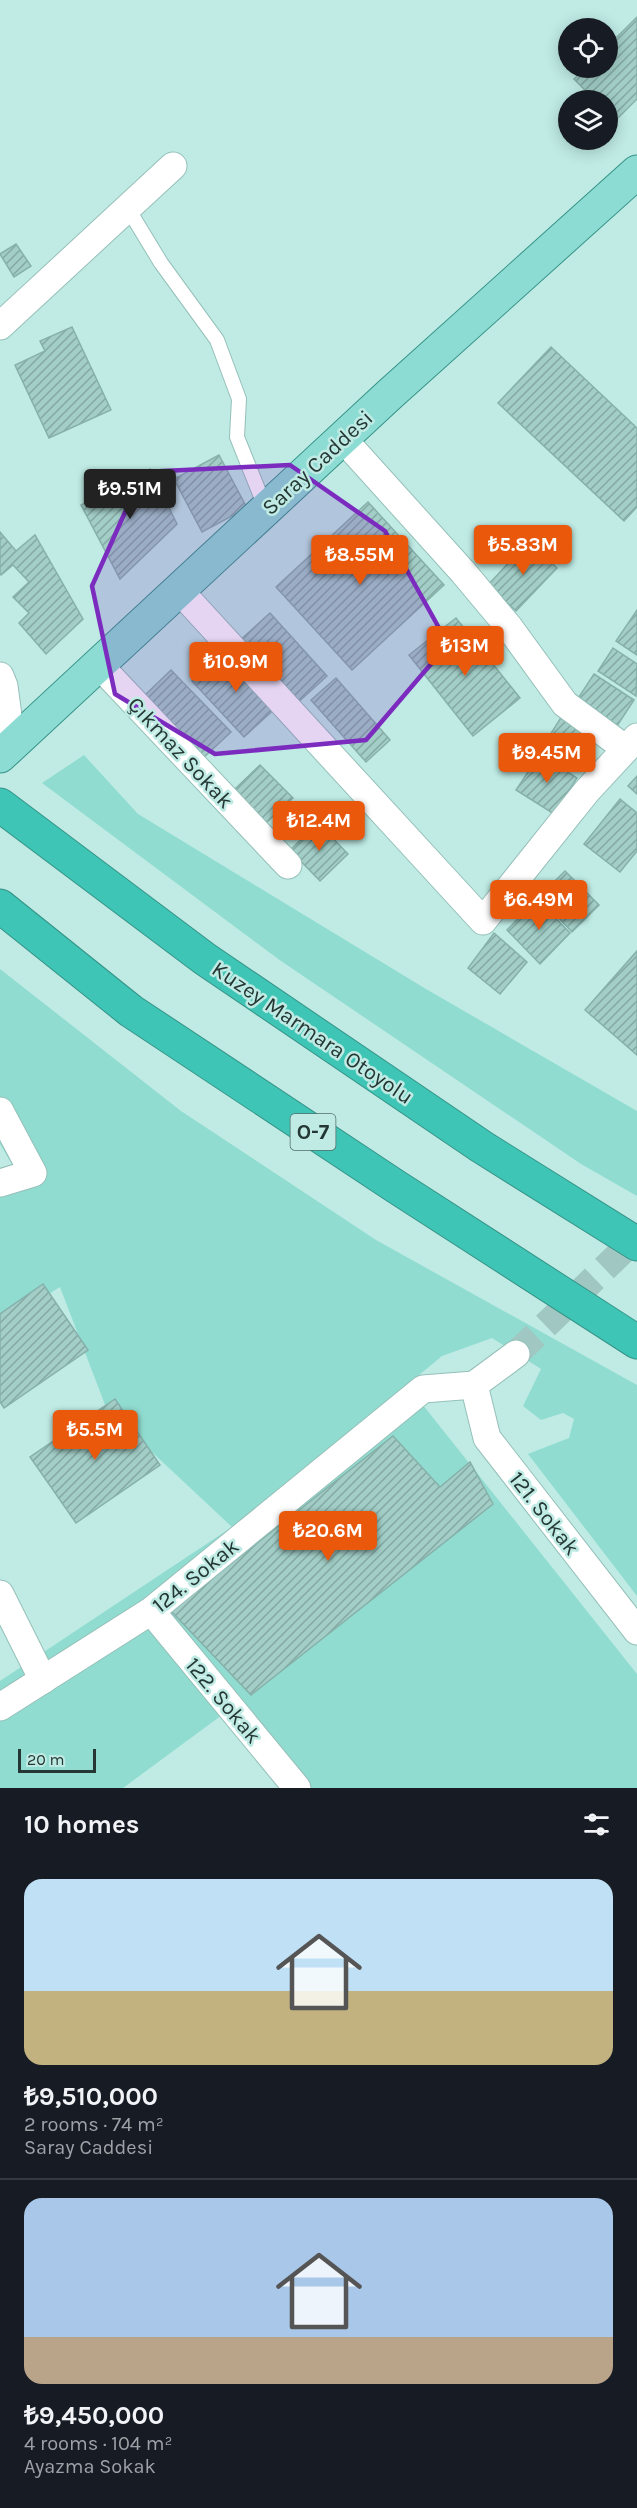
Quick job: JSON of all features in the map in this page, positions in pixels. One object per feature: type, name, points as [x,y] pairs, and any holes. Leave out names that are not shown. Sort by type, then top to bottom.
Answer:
[{"type":"highway","name":"Kuzey Marmara Otoyolu","points":[[10,813],[205,959],[482,1147],[637,1244]]},
{"type":"highway","name":"O-7","points":[[0,906],[131,1011],[395,1186],[637,1342]]},
{"type":"main road","name":"Saray Caddesi","points":[[6,751],[266,509],[637,172]]},
{"type":"street","points":[[0,326],[172,166]]},
{"type":"street","points":[[179,590],[483,921],[587,791],[632,743],[565,704],[509,627],[463,572],[343,439]]},
{"type":"street","name":"Çıkmaz Sokak","points":[[99,664],[288,865]]},
{"type":"street","points":[[0,676],[4,686],[6,751]]},
{"type":"street","points":[[0,1111],[33,1173],[0,1184]]},
{"type":"street","points":[[474,1384],[516,1354]]},
{"type":"street","name":"124. Sokak","points":[[0,1707],[151,1611],[423,1389],[474,1384]]},
{"type":"street","name":"121. Sokak","points":[[474,1384],[487,1438],[637,1631]]},
{"type":"street","points":[[0,1594],[43,1680]]},
{"type":"street","name":"122. Sokak","points":[[151,1611],[297,1788]]},
{"type":"lane","points":[[127,207],[161,263],[217,340],[239,399],[237,437],[266,509]]},
{"type":"highlighted area","points":[[290,465],[385,531],[448,644],[366,740],[215,754],[115,694],[92,586],[143,472]]},
{"type":"green space","points":[[84,755],[138,814],[426,989],[637,1111],[637,1196],[581,1164],[281,961],[42,783]]},
{"type":"green space","points":[[0,969],[181,1111],[376,1240],[637,1385],[637,1596],[528,1454],[569,1438],[574,1419],[563,1413],[541,1420],[523,1406],[541,1369],[492,1338],[442,1356],[407,1385],[637,1674],[637,1788],[283,1788],[222,1715],[123,1788],[0,1788],[0,1681],[232,1527],[107,1410],[60,1287],[0,1324],[0,1172],[13,1166],[0,1144]]},
{"type":"building","points":[[637,17],[637,99],[618,118],[618,90],[585,90],[574,79],[618,78],[618,36]]},
{"type":"building","points":[[16,244],[31,266],[14,277],[0,254]]},
{"type":"building","points":[[72,327],[111,410],[49,438],[15,365],[45,351],[40,341]]},
{"type":"building","points":[[551,347],[637,428],[637,507],[624,521],[498,403]]},
{"type":"building","points":[[219,455],[247,508],[202,532],[174,479]]},
{"type":"building","points":[[150,469],[177,524],[120,579],[81,505]]},
{"type":"building","points":[[368,502],[444,585],[352,670],[276,587]]},
{"type":"building","points":[[0,532],[16,551],[35,535],[83,619],[46,654],[19,623],[29,613],[13,597],[29,582],[13,565],[0,574]]},
{"type":"building","points":[[529,541],[557,568],[516,611],[488,585]]},
{"type":"building","points":[[637,610],[637,655],[616,641]]},
{"type":"building","points":[[270,613],[327,676],[294,706],[237,643]]},
{"type":"building","points":[[456,618],[520,698],[473,736],[409,655]]},
{"type":"building","points":[[613,648],[637,664],[636,696],[598,671]]},
{"type":"building","points":[[227,649],[279,705],[244,737],[192,681]]},
{"type":"building","points":[[171,670],[231,732],[202,759],[143,697]]},
{"type":"building","points":[[594,674],[634,700],[615,729],[575,703]]},
{"type":"building","points":[[336,678],[390,740],[366,762],[311,700]]},
{"type":"building","points":[[562,716],[596,738],[576,768],[543,746]]},
{"type":"building","points":[[540,754],[577,778],[554,814],[516,790]]},
{"type":"building","points":[[260,765],[293,798],[266,823],[234,790]]},
{"type":"building","points":[[637,776],[637,794],[628,786]]},
{"type":"building","points":[[620,799],[637,813],[637,851],[620,872],[584,844]]},
{"type":"building","points":[[318,823],[348,854],[320,881],[290,850]]},
{"type":"building","points":[[565,871],[599,905],[572,932],[539,897]]},
{"type":"building","points":[[537,899],[570,933],[540,964],[507,930]]},
{"type":"building","points":[[494,933],[527,962],[500,994],[468,968]]},
{"type":"building","points":[[637,951],[637,1055],[585,1010]]},
{"type":"building","points":[[43,1284],[88,1350],[4,1408],[0,1402],[0,1314]]},
{"type":"building","points":[[115,1399],[160,1465],[76,1523],[30,1457]]},
{"type":"building","points":[[393,1436],[440,1487],[470,1462],[493,1504],[251,1695],[171,1611]]},
{"type":"tunnel","points":[[516,1354],[637,1237]]}]
